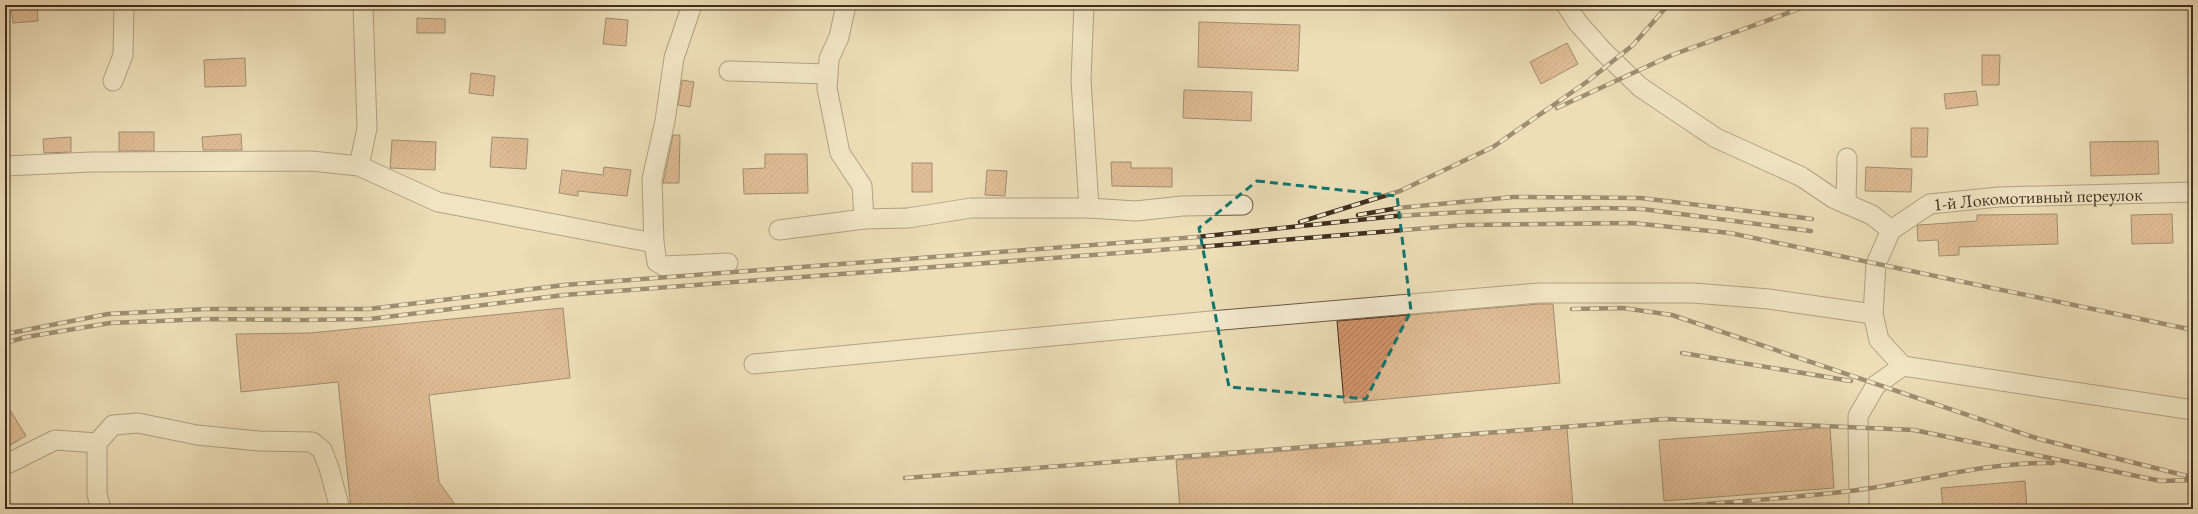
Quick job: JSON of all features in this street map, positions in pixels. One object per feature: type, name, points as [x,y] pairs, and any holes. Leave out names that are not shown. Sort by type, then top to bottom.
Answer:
[{"type":"street","points":[[114,81],[123,55],[124,5]]},
{"type":"street","points":[[359,166],[367,128],[363,5]]},
{"type":"street","points":[[692,5],[674,58],[665,121],[652,179],[654,243],[658,262],[664,266],[728,263]]},
{"type":"street","points":[[846,5],[839,37],[829,60],[827,88],[840,153],[862,186],[864,219]]},
{"type":"street","points":[[1084,5],[1081,80],[1089,208]]},
{"type":"street","points":[[1566,5],[1578,23],[1603,51],[1640,87],[1716,138],[1802,177],[1832,198],[1872,215],[1891,230],[1876,264],[1873,314],[1879,340],[1903,366],[2193,410]]},
{"type":"street","points":[[729,71],[828,74]]},
{"type":"street","points":[[1846,204],[1848,158]]},
{"type":"street","points":[[5,166],[91,162],[311,162],[359,166],[438,202],[654,243]]},
{"type":"street","name":"1-й Локомотивный переулок","points":[[1891,230],[1930,204],[1999,197],[2193,192]]},
{"type":"street","points":[[780,230],[864,219],[908,218],[972,208],[1089,208],[1136,211],[1182,206],[1243,205]]},
{"type":"street","points":[[754,364],[1219,320],[1539,293],[1693,293],[1770,299],[1873,314]]},
{"type":"street","points":[[1859,509],[1858,416],[1876,385],[1903,366]]},
{"type":"street","points":[[101,509],[97,494],[97,444],[113,425],[138,423],[197,435],[259,441],[312,442],[322,450],[329,468],[340,509]]},
{"type":"street","points":[[5,465],[55,440],[97,444]]},
{"type":"highlighted area","points":[[1257,181],[1397,196],[1411,311],[1366,399],[1229,387],[1199,228]]},
{"type":"building","points":[[11,5],[37,5],[38,21],[13,23]]},
{"type":"building","points":[[417,18],[445,19],[445,33],[417,33]]},
{"type":"building","points":[[606,18],[628,20],[626,46],[603,44]]},
{"type":"building","points":[[1199,22],[1300,25],[1298,71],[1198,67]]},
{"type":"building","points":[[1567,43],[1578,64],[1541,84],[1530,62]]},
{"type":"building","points":[[1982,55],[2000,55],[1999,85],[1982,85]]},
{"type":"building","points":[[245,58],[246,86],[205,87],[204,60]]},
{"type":"building","points":[[471,73],[495,76],[493,96],[469,93]]},
{"type":"building","points":[[682,80],[694,82],[690,107],[678,105]]},
{"type":"building","points":[[1184,90],[1252,92],[1251,121],[1183,118]]},
{"type":"building","points":[[1976,91],[1978,105],[1946,109],[1944,94]]},
{"type":"building","points":[[1911,128],[1928,128],[1927,157],[1911,157]]},
{"type":"building","points":[[119,132],[154,132],[154,151],[119,151]]},
{"type":"building","points":[[241,134],[242,150],[203,150],[202,137]]},
{"type":"building","points":[[673,135],[680,135],[679,183],[663,183]]},
{"type":"building","points":[[71,137],[71,152],[44,153],[43,139]]},
{"type":"building","points":[[492,137],[528,139],[526,169],[490,167]]},
{"type":"building","points":[[392,140],[436,142],[435,170],[390,168]]},
{"type":"building","points":[[2158,141],[2159,174],[2091,176],[2090,142]]},
{"type":"building","points":[[765,154],[807,154],[808,193],[744,194],[743,169],[765,168]]},
{"type":"building","points":[[1111,162],[1131,162],[1131,168],[1172,168],[1172,187],[1112,186]]},
{"type":"building","points":[[912,163],[932,163],[932,192],[912,192]]},
{"type":"building","points":[[604,167],[631,170],[627,196],[578,191],[578,196],[559,193],[562,170],[603,175]]},
{"type":"building","points":[[1866,167],[1912,169],[1911,192],[1865,191]]},
{"type":"building","points":[[987,170],[1007,171],[1005,196],[985,195]]},
{"type":"building","points":[[2057,214],[2058,244],[1959,247],[1959,255],[1939,256],[1938,240],[1918,241],[1917,226],[1919,225],[1977,221],[1977,215]]},
{"type":"building","points":[[2172,214],[2173,243],[2132,244],[2131,215]]},
{"type":"building","points":[[1553,304],[1560,383],[1344,403],[1337,321]]},
{"type":"building","points":[[563,308],[570,378],[429,395],[439,482],[458,509],[351,509],[338,382],[241,392],[236,334],[310,333]]},
{"type":"building","points":[[5,402],[26,436],[5,448]]},
{"type":"building","points":[[1830,427],[1834,488],[1664,501],[1659,440]]},
{"type":"building","points":[[1567,428],[1573,507],[1543,509],[1180,509],[1176,460]]},
{"type":"building","points":[[2025,481],[2027,509],[1943,509],[1941,488]]},
{"type":"railway","points":[[1300,222],[1400,191],[1493,147],[1588,81],[1633,45],[1668,5]]},
{"type":"railway","points":[[1557,108],[1672,55],[1810,5]]},
{"type":"railway","points":[[1358,215],[1398,208],[1513,197],[1641,198],[1812,219]]},
{"type":"railway","points":[[5,334],[108,314],[207,309],[369,309],[564,285],[1197,237],[1396,216],[1464,212],[1602,208],[1642,209],[1811,231]]},
{"type":"railway","points":[[5,343],[26,337],[110,323],[207,319],[370,319],[564,295],[1198,247],[1465,225],[1632,223],[1730,233],[2193,330]]},
{"type":"railway","points":[[1572,309],[1623,308],[1672,315],[2039,439],[2191,477]]},
{"type":"railway","points":[[1682,353],[1851,381]]},
{"type":"railway","points":[[905,478],[1666,419],[1914,430],[2161,481],[2193,480]]},
{"type":"railway","points":[[1644,509],[1858,490],[1979,469],[2053,463]]}]
